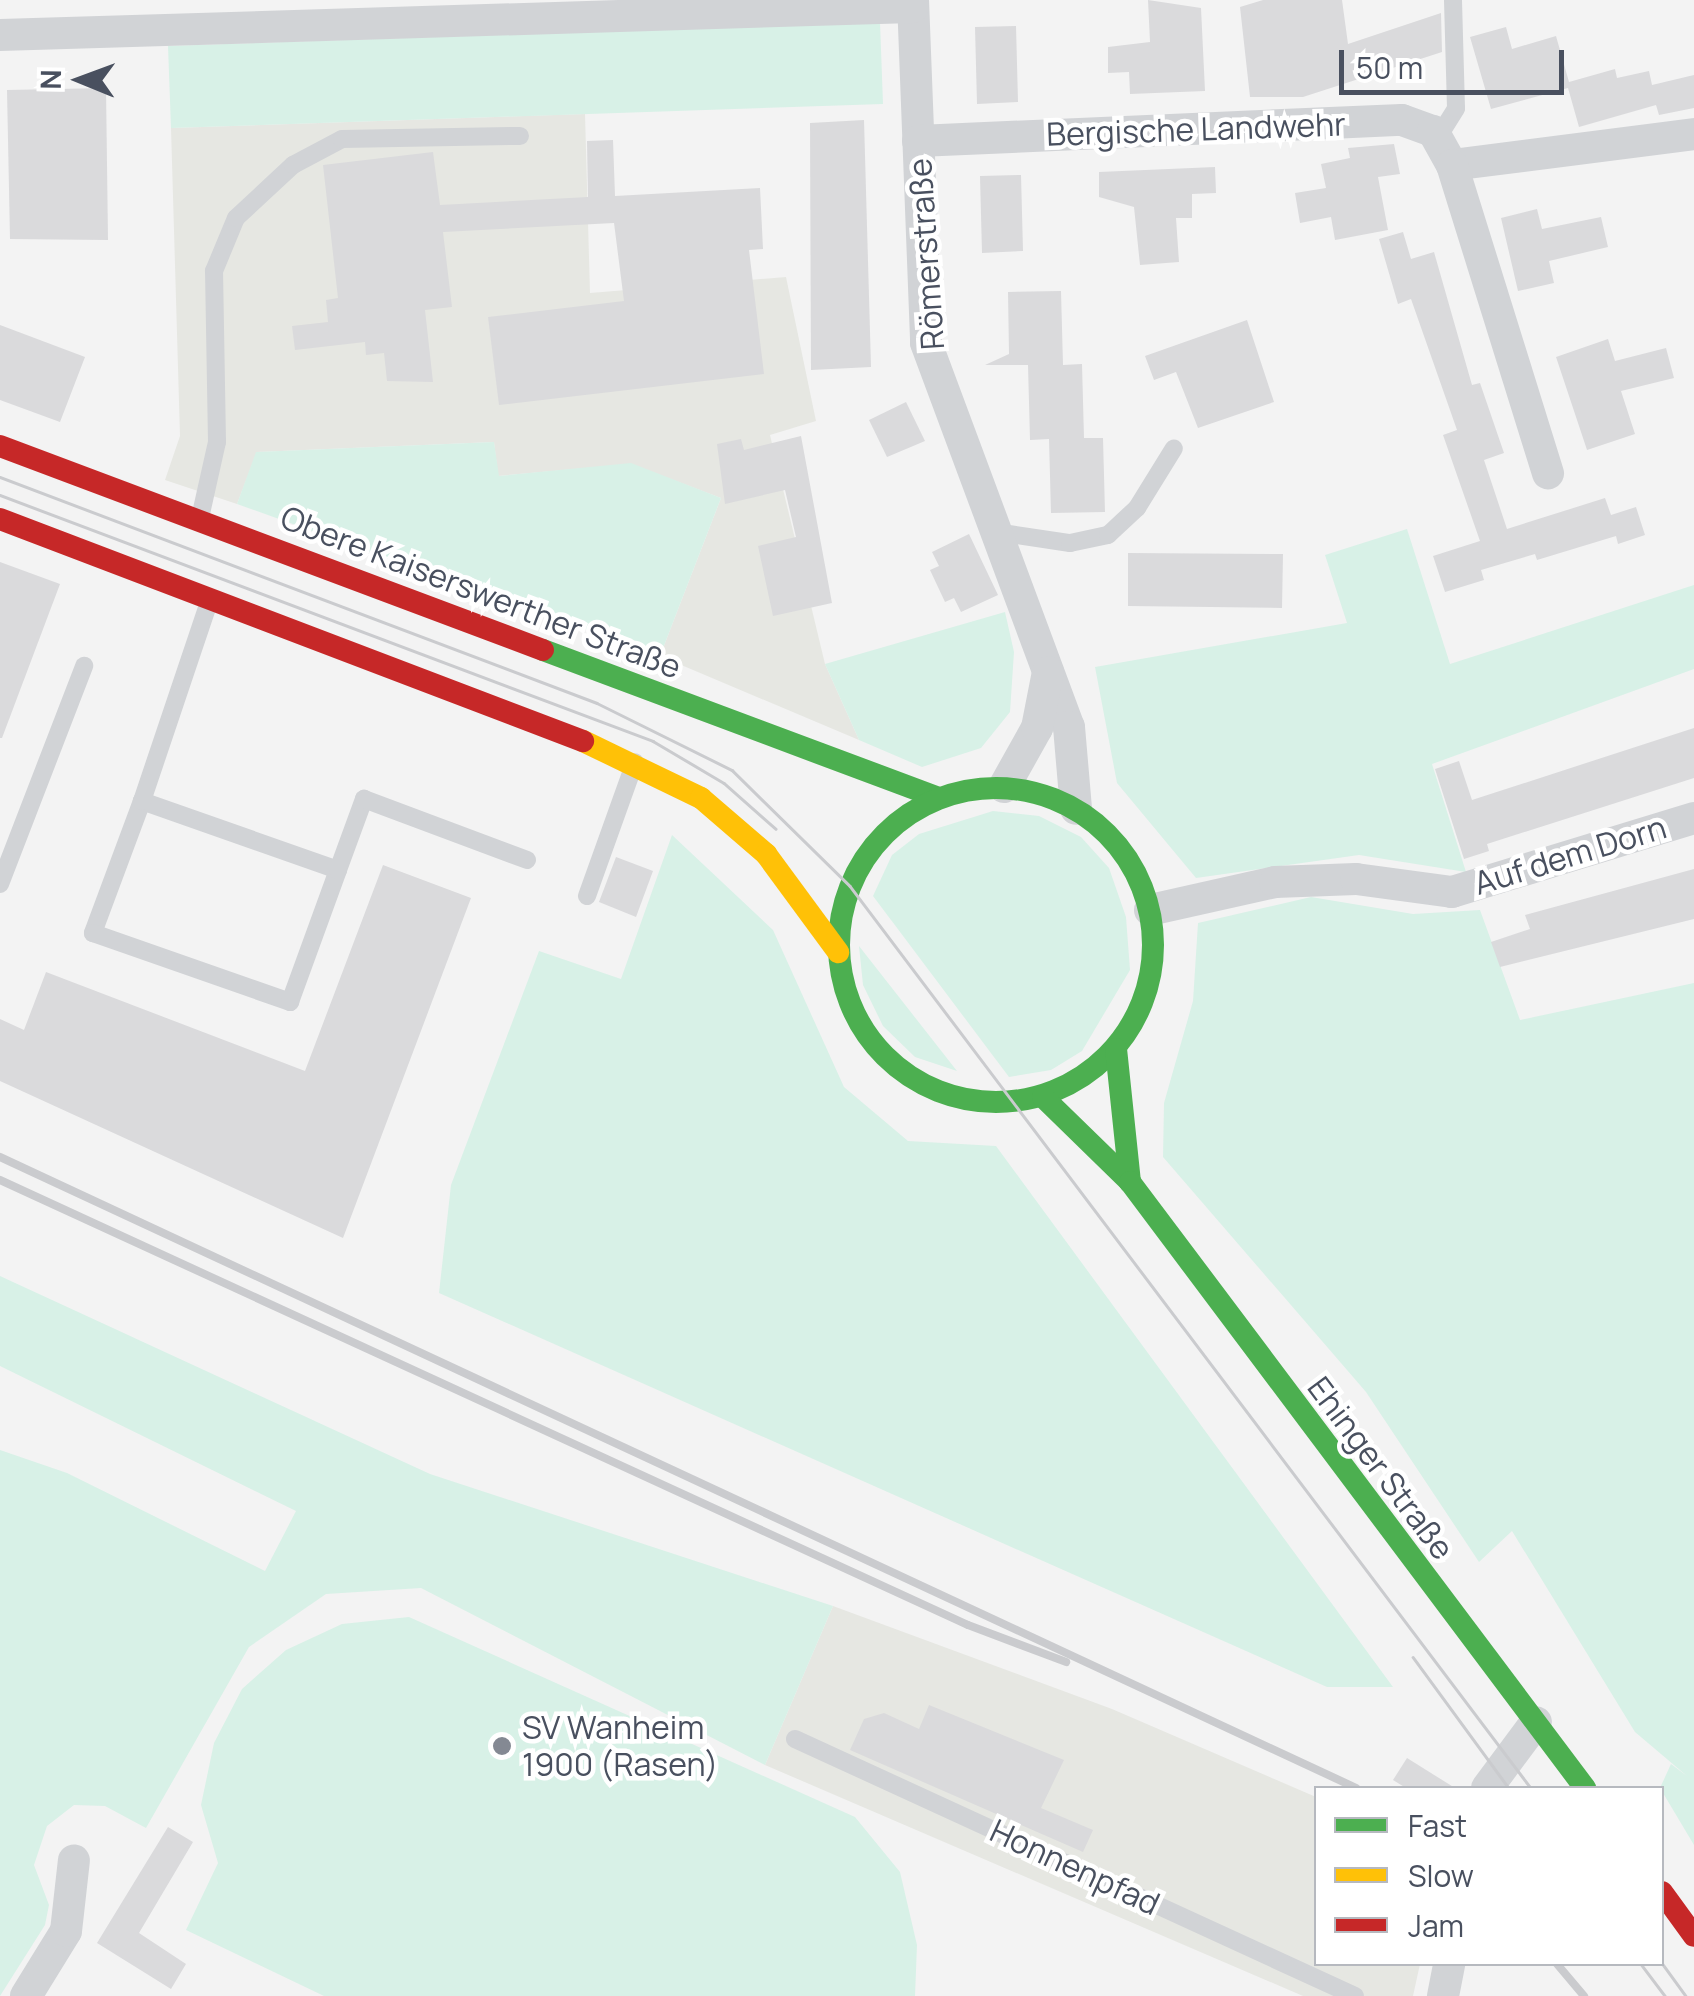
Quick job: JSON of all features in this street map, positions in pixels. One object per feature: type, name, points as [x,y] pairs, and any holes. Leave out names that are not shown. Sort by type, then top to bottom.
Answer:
[{"type":"street","points":[[0,35],[913,3]]},
{"type":"street","name":"Römerstraße","points":[[913,3],[926,343],[1069,727],[1076,809]]},
{"type":"street","name":"Bergische Landwehr","points":[[918,141],[1402,120],[1445,152],[1694,134]]},
{"type":"street","points":[[1445,152],[1548,473]]},
{"type":"street","name":"Obere Kaiserswerther Straße","points":[[0,446],[938,798]]},
{"type":"street","points":[[0,519],[635,761],[701,798],[766,854],[838,952]]},
{"type":"street","points":[[1004,787],[1037,728],[1049,667]]},
{"type":"street","points":[[1004,787],[1076,809],[1127,858],[1150,910],[1152,968],[1140,1011],[1116,1049],[1083,1078],[1043,1097],[989,1104],[943,1095],[902,1073],[869,1040],[847,998],[838,952],[844,900],[871,849],[938,798],[1004,787]]},
{"type":"street","name":"Auf dem Dorn","points":[[1150,910],[1274,882],[1356,879],[1452,892],[1694,818]]},
{"type":"street","points":[[1116,1049],[1130,1182]]},
{"type":"street","name":"Ehinger Straße","points":[[1043,1097],[1130,1182],[1584,1786]]},
{"type":"street","points":[[1488,1786],[1536,1722]]},
{"type":"street","points":[[26,1996],[66,1931],[74,1860]]},
{"type":"street","points":[[1664,1895],[1694,1936]]},
{"type":"street","points":[[1443,1996],[1448,1966]]},
{"type":"lane","points":[[1445,152],[1456,108],[1453,0]]},
{"type":"lane","points":[[199,520],[216,442],[214,271],[236,218],[293,165],[342,139],[520,136]]},
{"type":"lane","points":[[996,532],[1070,543],[1108,535],[1137,508],[1174,448]]},
{"type":"lane","points":[[210,598],[94,933],[290,1002],[364,799],[528,860]]},
{"type":"lane","points":[[0,884],[84,666]]},
{"type":"lane","points":[[587,896],[635,761]]},
{"type":"lane","points":[[142,802],[338,870]]},
{"type":"lane","name":"Honnenpfad","points":[[794,1738],[1354,1996]]},
{"type":"shaded area","points":[[585,114],[590,293],[786,277],[816,421],[770,435],[825,664],[859,740],[660,656],[721,498],[631,464],[498,476],[494,442],[257,452],[237,504],[165,480],[180,436],[171,128]]},
{"type":"shaded area","points":[[833,1606],[1112,1709],[1314,1796],[1314,1966],[1420,1966],[1413,1996],[1303,1996],[765,1765]]},
{"type":"green space","points":[[880,22],[883,104],[171,128],[168,46]]},
{"type":"green space","points":[[494,442],[499,476],[631,463],[721,498],[660,656],[237,504],[256,452]]},
{"type":"green space","points":[[1407,529],[1450,664],[1694,585],[1694,669],[1432,764],[1466,872],[1359,855],[1196,878],[1117,783],[1095,667],[1347,623],[1325,555]]},
{"type":"green space","points":[[1005,612],[1014,652],[1010,712],[981,748],[922,767],[859,740],[825,664]]},
{"type":"green space","points":[[993,811],[1039,816],[1081,837],[1109,868],[1126,917],[1130,970],[1082,1051],[1051,1070],[1009,1077],[873,896],[892,855],[919,834]]},
{"type":"green space","points":[[672,835],[773,930],[844,1087],[908,1141],[996,1146],[1393,1687],[1327,1687],[439,1293],[451,1185],[539,951],[621,979]]},
{"type":"green space","points":[[1311,897],[1413,914],[1480,910],[1520,1020],[1694,983],[1694,1845],[1661,1786],[1671,1764],[1687,1776],[1635,1732],[1512,1531],[1479,1562],[1366,1392],[1163,1157],[1164,1103],[1193,1001],[1198,923]]},
{"type":"green space","points":[[859,946],[957,1071],[915,1057],[883,1026],[863,985]]},
{"type":"green space","points":[[0,1276],[430,1474],[833,1606],[765,1765],[421,1588],[326,1594],[249,1647],[146,1828],[105,1806],[74,1805],[47,1826],[34,1865],[49,1905],[45,1925],[0,1996],[0,1450],[67,1473],[265,1571],[296,1511],[0,1366]]},
{"type":"green space","name":"SV Wanheim 1900 (Rasen)","points":[[409,1617],[855,1817],[900,1872],[917,1945],[915,1996],[324,1996],[186,1930],[218,1863],[201,1805],[214,1743],[242,1689],[286,1650],[342,1624]]},
{"type":"building","points":[[1148,0],[1201,8],[1205,91],[1130,94],[1129,72],[1108,73],[1108,47],[1150,42]]},
{"type":"building","points":[[1263,0],[1342,0],[1348,44],[1441,13],[1442,52],[1303,97],[1250,97],[1240,7]]},
{"type":"building","points":[[1016,26],[1018,102],[977,104],[975,27]]},
{"type":"building","points":[[1506,27],[1512,49],[1556,36],[1569,82],[1615,69],[1617,78],[1649,71],[1652,85],[1694,75],[1694,108],[1659,115],[1656,105],[1579,127],[1568,88],[1491,109],[1470,37]]},
{"type":"building","points":[[106,88],[108,240],[10,239],[7,90]]},
{"type":"building","points":[[864,120],[871,367],[811,370],[810,123]]},
{"type":"building","points":[[613,140],[615,196],[760,188],[763,249],[749,250],[764,374],[499,405],[488,317],[624,301],[614,223],[443,232],[452,307],[425,310],[433,382],[387,381],[384,353],[366,355],[365,342],[295,350],[292,326],[328,322],[326,300],[338,298],[323,165],[433,152],[440,205],[588,197],[587,141]]},
{"type":"building","points":[[1394,144],[1400,174],[1378,177],[1388,230],[1335,240],[1331,217],[1300,223],[1295,193],[1326,188],[1321,164],[1350,158],[1348,148]]},
{"type":"building","points":[[1215,167],[1216,193],[1192,194],[1192,218],[1176,218],[1179,262],[1140,265],[1134,207],[1099,197],[1099,172]]},
{"type":"building","points":[[1021,175],[1023,251],[982,253],[980,176]]},
{"type":"building","points":[[1537,209],[1542,229],[1601,217],[1608,247],[1549,261],[1554,283],[1518,291],[1501,218]]},
{"type":"building","points":[[1403,232],[1411,259],[1434,252],[1472,385],[1480,383],[1504,453],[1484,460],[1507,529],[1605,498],[1611,515],[1636,507],[1645,535],[1618,544],[1616,536],[1537,560],[1535,554],[1481,570],[1484,580],[1445,592],[1433,556],[1480,541],[1443,435],[1457,430],[1411,299],[1398,304],[1379,239]]},
{"type":"building","points":[[1061,291],[1063,365],[1082,364],[1084,438],[1103,438],[1105,512],[1051,513],[1049,439],[1030,440],[1028,365],[985,365],[1009,354],[1008,292]]},
{"type":"building","points":[[1247,320],[1274,402],[1198,428],[1176,372],[1154,380],[1145,356]]},
{"type":"building","points":[[0,325],[85,357],[60,422],[0,400]]},
{"type":"building","points":[[1608,339],[1615,361],[1666,348],[1674,378],[1621,391],[1635,434],[1587,450],[1556,357]]},
{"type":"building","points":[[906,402],[925,441],[887,457],[869,420]]},
{"type":"building","points":[[801,436],[832,603],[773,616],[758,546],[796,537],[785,490],[725,504],[717,444],[741,439],[744,450]]},
{"type":"building","points":[[969,534],[998,595],[961,612],[954,598],[945,602],[930,570],[939,566],[932,552]]},
{"type":"building","points":[[1128,553],[1283,554],[1282,608],[1128,606]]},
{"type":"building","points":[[0,562],[60,584],[2,738],[0,738]]},
{"type":"building","points":[[1694,728],[1694,778],[1487,844],[1489,851],[1464,859],[1435,769],[1459,761],[1472,800]]},
{"type":"building","points":[[616,857],[653,871],[636,917],[599,902]]},
{"type":"building","points":[[383,865],[471,898],[343,1238],[0,1081],[0,1019],[24,1030],[46,972],[305,1071]]},
{"type":"building","points":[[1694,869],[1694,919],[1500,967],[1491,942],[1530,929],[1525,915]]},
{"type":"building","points":[[929,1705],[1064,1760],[1041,1808],[1093,1830],[1083,1852],[850,1750],[864,1719],[884,1713],[919,1729]]},
{"type":"building","points":[[1407,1758],[1452,1786],[1403,1786],[1393,1780]]},
{"type":"building","points":[[168,1827],[193,1842],[139,1933],[186,1964],[171,1989],[97,1943]]},
{"type":"tram line","points":[[0,477],[597,703],[732,770],[850,886],[1529,1786]]},
{"type":"tram line","points":[[0,495],[653,741],[724,783],[776,829]]},
{"type":"tram line","points":[[1413,1657],[1508,1786]]},
{"type":"tram line","points":[[1642,1966],[1665,1996]]},
{"type":"tram line","points":[[1664,1966],[1686,1996]]},
{"type":"railway","points":[[0,1157],[1352,1786]]},
{"type":"railway","points":[[0,1180],[968,1625],[1066,1662]]},
{"type":"railway","points":[[1559,1966],[1584,1996]]},
{"type":"traffic: fast","points":[[543,650],[938,798]]},
{"type":"traffic: fast","points":[[1011,788],[1042,794],[1070,806],[1096,823],[1118,845],[1147,899],[1153,945],[1147,991],[1135,1019],[1118,1045],[1096,1067],[1042,1096],[981,1102],[950,1096],[922,1084],[896,1067],[874,1045],[845,991],[839,930],[845,899],[857,871],[874,845],[896,823],[950,794],[1011,788]]},
{"type":"traffic: fast","points":[[1116,1049],[1130,1182]]},
{"type":"traffic: fast","points":[[1043,1097],[1130,1182],[1583,1786]]},
{"type":"traffic: slow","points":[[583,741],[701,798],[766,854],[838,952]]},
{"type":"traffic: jam","points":[[0,446],[543,650]]},
{"type":"traffic: jam","points":[[0,519],[583,741]]},
{"type":"traffic: jam","points":[[1664,1895],[1694,1936]]},
{"type":"place","name":"SV Wanheim 1900 (Rasen)","points":[[502,1746]]}]
